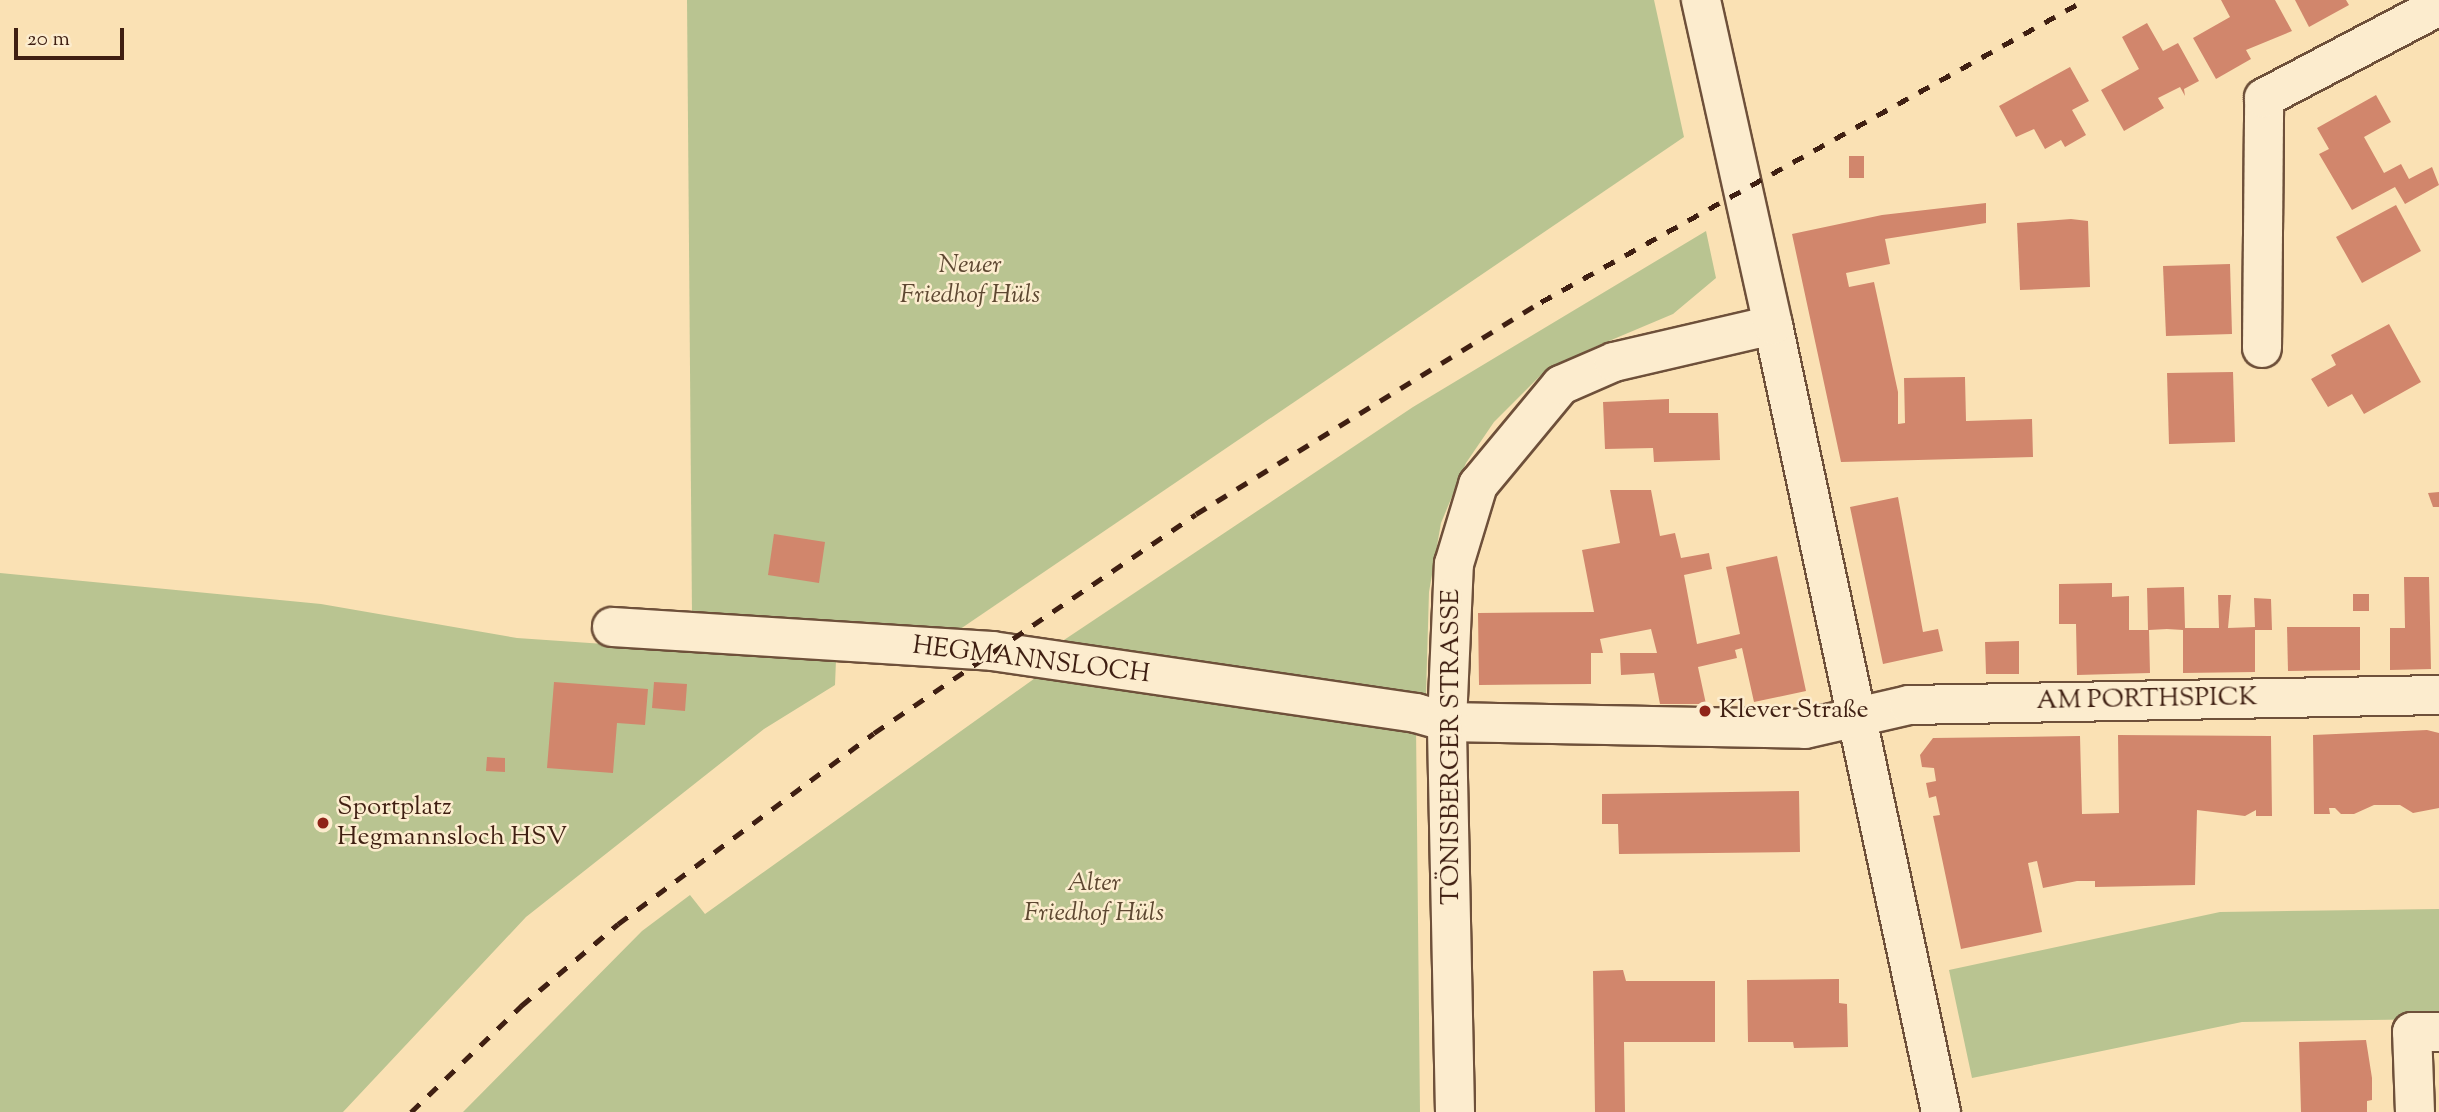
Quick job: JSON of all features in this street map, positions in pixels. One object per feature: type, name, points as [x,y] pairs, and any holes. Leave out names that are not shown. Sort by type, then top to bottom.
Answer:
[{"type":"street","points":[[1700,0],[1773,325],[1941,1112]]},
{"type":"street","points":[[2262,348],[2264,98],[2439,6]]},
{"type":"street","name":"TÖNISBERGER STRASSE","points":[[1455,1112],[1447,722],[1454,564],[1478,485],[1561,385],[1614,362],[1773,325]]},
{"type":"street","name":"HEGMANNSLOCH","points":[[612,627],[992,651],[1416,713],[1447,722]]},
{"type":"street","name":"AM PORTHSPICK","points":[[1856,717],[1909,705],[2439,695]]},
{"type":"street","points":[[1447,722],[1805,729],[1856,717]]},
{"type":"street","points":[[2415,1112],[2412,1032],[2439,1032]]},
{"type":"green space","name":"Neuer Friedhof Hüls","points":[[687,0],[1654,0],[1684,137],[947,638],[692,615]]},
{"type":"green space","points":[[1706,231],[1716,278],[1673,314],[1590,349],[1540,376],[1494,422],[1466,463],[1441,523],[1429,592],[1426,694],[1055,646],[1413,407]]},
{"type":"green space","name":"Sportplatz Hegmannsloch HSV","points":[[0,573],[321,604],[517,638],[836,660],[835,685],[764,729],[526,917],[343,1112],[0,1112]]},
{"type":"green space","name":"Alter Friedhof Hüls","points":[[1038,676],[1416,725],[1420,1112],[463,1112],[642,931],[690,895],[705,914]]},
{"type":"green space","points":[[2439,909],[2439,1019],[2242,1022],[1972,1078],[1949,970],[2220,912]]},
{"type":"building","points":[[2221,0],[2275,0],[2292,31],[2246,50],[2251,59],[2216,79],[2193,38],[2230,17]]},
{"type":"building","points":[[2295,0],[2346,0],[2349,5],[2309,27]]},
{"type":"building","points":[[2147,23],[2163,51],[2178,43],[2199,81],[2184,89],[2185,96],[2180,87],[2158,98],[2164,108],[2124,131],[2101,90],[2139,69],[2122,37]]},
{"type":"building","points":[[2070,67],[2089,101],[2072,110],[2086,135],[2065,147],[2061,140],[2045,149],[2034,129],[2016,137],[1999,106]]},
{"type":"building","points":[[2376,95],[2391,122],[2364,137],[2384,173],[2401,164],[2409,179],[2432,167],[2439,185],[2405,204],[2395,187],[2352,210],[2319,154],[2329,149],[2317,128]]},
{"type":"building","points":[[1849,156],[1864,156],[1864,178],[1849,178]]},
{"type":"building","points":[[1986,203],[1986,223],[1885,239],[1890,264],[1846,273],[1849,287],[1874,282],[1898,392],[1898,424],[1905,423],[1904,378],[1965,377],[1966,421],[2032,419],[2033,457],[1841,462],[1792,234],[1882,215]]},
{"type":"building","points":[[2396,205],[2421,251],[2362,283],[2336,237]]},
{"type":"building","points":[[2071,219],[2088,221],[2090,287],[2020,290],[2017,223]]},
{"type":"building","points":[[2230,264],[2232,334],[2166,336],[2163,266]]},
{"type":"building","points":[[2389,324],[2421,382],[2364,414],[2352,394],[2328,407],[2311,379],[2336,365],[2331,355]]},
{"type":"building","points":[[2233,372],[2235,442],[2169,444],[2167,373]]},
{"type":"building","points":[[1669,399],[1669,413],[1718,413],[1720,460],[1654,462],[1653,448],[1605,449],[1603,402]]},
{"type":"building","points":[[1610,490],[1651,490],[1660,536],[1675,533],[1681,558],[1709,553],[1712,569],[1684,575],[1697,644],[1740,634],[1726,567],[1777,556],[1806,691],[1754,702],[1742,648],[1735,650],[1737,658],[1698,667],[1706,704],[1660,704],[1654,673],[1621,675],[1620,653],[1657,653],[1651,629],[1600,639],[1603,653],[1591,653],[1591,684],[1479,685],[1478,613],[1594,612],[1582,550],[1620,543]]},
{"type":"building","points":[[2439,492],[2439,507],[2433,507],[2428,493]]},
{"type":"building","points":[[1898,497],[1923,632],[1938,629],[1943,651],[1883,664],[1850,507]]},
{"type":"building","points":[[774,534],[825,542],[819,583],[768,575]]},
{"type":"building","points":[[2404,577],[2429,577],[2431,669],[2390,670],[2390,628],[2405,628]]},
{"type":"building","points":[[2112,583],[2112,597],[2129,596],[2129,630],[2148,630],[2147,588],[2184,587],[2185,628],[2219,628],[2218,595],[2231,595],[2228,628],[2255,627],[2254,598],[2271,599],[2272,630],[2255,630],[2255,672],[2183,673],[2183,630],[2167,629],[2149,630],[2150,673],[2077,675],[2076,624],[2059,624],[2059,584]]},
{"type":"building","points":[[2353,594],[2369,594],[2369,611],[2353,611]]},
{"type":"building","points":[[2287,627],[2360,627],[2360,670],[2288,671]]},
{"type":"building","points":[[2019,641],[2019,674],[1986,674],[1985,642]]},
{"type":"building","points":[[554,682],[648,689],[645,725],[617,723],[613,773],[547,768]]},
{"type":"building","points":[[654,682],[687,684],[685,711],[652,708]]},
{"type":"building","points":[[2427,730],[2439,733],[2439,808],[2413,813],[2400,805],[2374,805],[2354,814],[2341,814],[2335,808],[2329,808],[2330,814],[2314,814],[2313,735]]},
{"type":"building","points":[[2118,735],[2271,736],[2272,816],[2256,816],[2256,810],[2245,816],[2197,810],[2195,885],[2095,887],[2095,881],[2077,881],[2043,888],[2037,861],[2028,863],[2042,932],[1961,949],[1933,816],[1940,815],[1936,796],[1929,798],[1926,783],[1936,781],[1934,768],[1922,767],[1920,755],[1933,738],[2080,736],[2082,814],[2119,813]]},
{"type":"building","points":[[487,757],[505,758],[505,772],[486,771]]},
{"type":"building","points":[[1799,791],[1800,852],[1619,854],[1618,824],[1602,824],[1602,794]]},
{"type":"building","points":[[1623,970],[1626,981],[1715,981],[1715,1042],[1624,1042],[1625,1112],[1595,1112],[1593,971]]},
{"type":"building","points":[[1839,979],[1839,1003],[1847,1004],[1848,1047],[1794,1048],[1793,1042],[1748,1042],[1747,980]]},
{"type":"building","points":[[2366,1040],[2372,1078],[2372,1100],[2367,1101],[2367,1112],[2301,1112],[2299,1042]]},
{"type":"railway","points":[[411,1112],[521,1006],[618,924],[874,733],[1196,514],[1541,302],[2085,0]]},
{"type":"place","name":"Klever Straße","points":[[1705,711]]},
{"type":"place","name":"Sportplatz Hegmannsloch HSV","points":[[323,823]]}]
